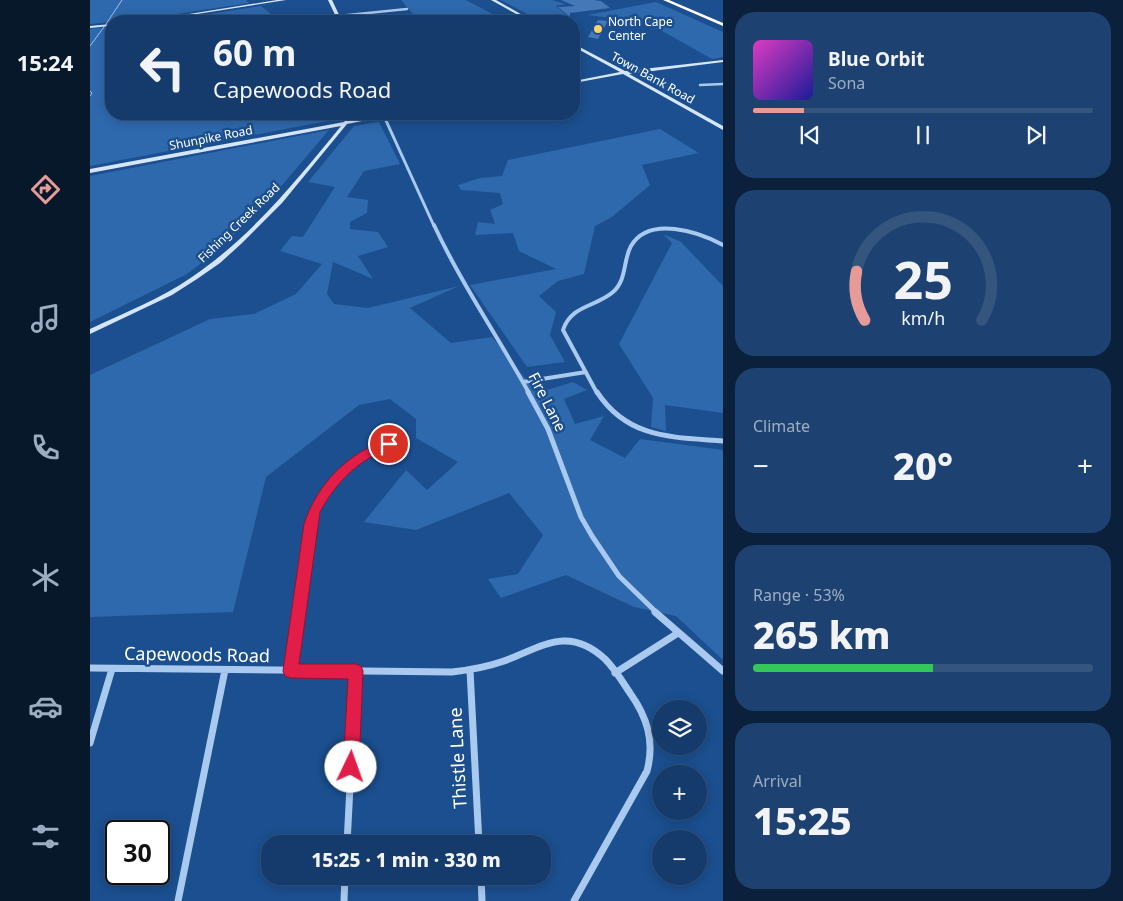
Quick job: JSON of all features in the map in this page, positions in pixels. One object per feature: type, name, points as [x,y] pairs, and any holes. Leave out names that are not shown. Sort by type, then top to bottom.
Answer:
[{"type":"highway","points":[[665,0],[721,24]]},
{"type":"street","points":[[186,15],[284,0]]},
{"type":"street","points":[[330,0],[338,15]]},
{"type":"street","points":[[492,0],[520,15]]},
{"type":"street","points":[[348,15],[407,9]]},
{"type":"street","points":[[90,27],[105,26]]},
{"type":"street","name":"Town Bank Road","points":[[580,48],[723,128]]},
{"type":"street","points":[[580,81],[623,73],[723,61]]},
{"type":"street","points":[[700,85],[723,84]]},
{"type":"street","name":"Fishing Creek Road","points":[[90,332],[178,289],[216,262],[278,204],[348,120]]},
{"type":"street","name":"Shunpike Road","points":[[90,171],[359,120]]},
{"type":"street","name":"Fire Lane","points":[[385,120],[452,264],[496,334],[548,429],[582,517],[592,536],[614,569],[637,596],[723,670]]},
{"type":"street","points":[[723,244],[700,234],[675,229],[652,231],[636,239],[630,247],[618,287],[607,296],[575,311],[564,324],[567,341],[606,405],[629,424],[660,434],[723,441]]},
{"type":"street","points":[[522,382],[586,372]]},
{"type":"street","points":[[291,671],[311,524],[320,500],[336,478],[351,465],[375,448],[396,444]]},
{"type":"street","points":[[615,673],[678,633]]},
{"type":"street","name":"Capewoods Road","points":[[90,668],[291,671],[470,670],[507,660],[542,643],[558,640],[575,643],[592,650],[607,662],[641,708],[648,722],[652,748],[647,771],[574,901]]},
{"type":"street","points":[[90,743],[112,669]]},
{"type":"street","points":[[178,901],[225,670]]},
{"type":"street","name":"Thistle Lane","points":[[470,670],[479,835]]},
{"type":"street","points":[[347,835],[356,671]]},
{"type":"street","points":[[344,901],[345,885]]},
{"type":"street","points":[[481,885],[482,901]]},
{"type":"shaded area","points":[[90,0],[246,0],[249,3],[170,15],[105,15],[105,22],[90,24]]},
{"type":"shaded area","points":[[401,0],[466,0],[494,15],[407,15],[413,14]]},
{"type":"shaded area","points":[[501,0],[552,0],[566,4],[556,6],[566,15],[529,15]]},
{"type":"shaded area","points":[[656,2],[723,32],[723,57],[712,59],[664,32],[637,21],[587,15]]},
{"type":"shaded area","points":[[261,6],[272,15],[203,15]]},
{"type":"shaded area","points":[[105,28],[105,120],[333,120],[90,166],[90,29]]},
{"type":"shaded area","points":[[379,122],[400,164],[364,171],[347,197],[368,200],[367,213],[350,222],[350,229],[378,232],[388,247],[358,256],[373,279],[333,262],[327,294],[334,304],[368,308],[459,286],[410,308],[451,343],[492,337],[537,393],[573,382],[587,390],[564,399],[575,424],[604,416],[590,440],[625,458],[640,439],[723,450],[723,660],[676,616],[634,607],[566,575],[501,598],[488,579],[518,574],[543,535],[509,493],[416,530],[364,522],[406,470],[427,490],[458,462],[416,438],[416,419],[390,399],[359,405],[266,477],[233,612],[90,617],[90,375],[210,319],[254,314],[296,294],[322,264],[280,251],[292,236],[303,237],[335,187],[308,182],[354,126]]},
{"type":"shaded area","points":[[660,129],[699,153],[642,165],[650,185],[612,217],[595,226],[584,274],[558,281],[539,296],[556,312],[550,335],[565,362],[527,367],[470,285],[556,269],[519,251],[513,233],[475,235],[478,222],[495,224],[490,210],[503,204],[500,193],[461,190],[458,185],[480,178],[502,176],[508,160]]},
{"type":"shaded area","points":[[329,130],[261,210],[208,258],[187,274],[90,322],[90,176]]},
{"type":"shaded area","points":[[663,234],[681,242],[723,286],[723,413],[665,405],[666,431],[651,427],[653,398],[619,344],[672,243]]},
{"type":"building","points":[[561,0],[601,1],[610,8],[570,13],[570,15],[568,15],[558,7],[575,6]]},
{"type":"building","name":"North Cape Center","points":[[598,20],[608,21],[598,39],[588,37]]},
{"type":"waterway","points":[[112,15],[122,0]]},
{"type":"waterway","points":[[90,46],[104,27]]},
{"type":"waterway","points":[[90,91],[92,93],[90,96]]},
{"type":"place","name":"North Cape Center","points":[[598,29]]},
{"type":"route","points":[[351,767],[356,671],[291,671],[314,512],[327,488],[346,468],[375,448],[389,444]]}]
